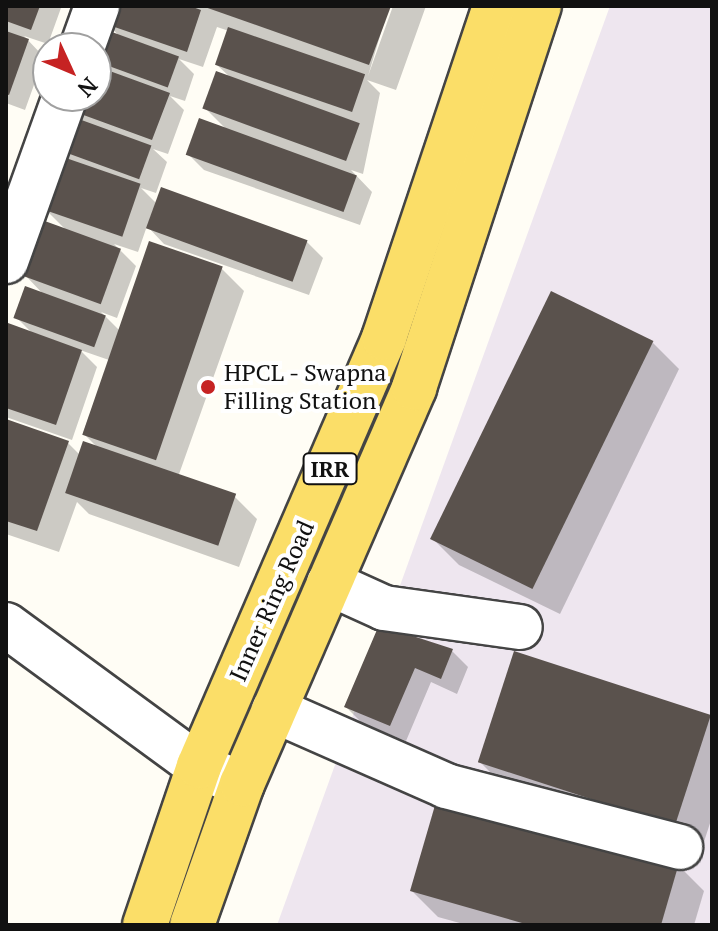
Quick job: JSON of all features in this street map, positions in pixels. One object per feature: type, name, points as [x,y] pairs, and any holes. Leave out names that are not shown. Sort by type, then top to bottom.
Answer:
[{"type":"main road","name":"Inner Ring Road","points":[[145,925],[199,766],[384,338],[495,6]]},
{"type":"main road","name":"Inner Ring Road","points":[[192,925],[242,784],[414,388],[539,6]]},
{"type":"street","points":[[88,32],[97,6]]},
{"type":"street","points":[[6,261],[59,112]]},
{"type":"street","points":[[329,583],[384,608],[520,627]]},
{"type":"street","points":[[6,625],[199,766],[242,784]]},
{"type":"street","points":[[274,710],[446,786],[680,847]]},
{"type":"shaded area","points":[[610,6],[712,6],[712,925],[277,925]]},
{"type":"building","points":[[6,6],[40,6],[31,30],[6,21]]},
{"type":"building","points":[[109,6],[190,6],[201,10],[187,52],[103,23]]},
{"type":"building","points":[[202,6],[391,6],[369,65]]},
{"type":"building","points":[[228,27],[365,74],[352,112],[215,65]]},
{"type":"building","points":[[6,31],[29,39],[9,95],[6,94]]},
{"type":"building","points":[[112,32],[179,56],[168,87],[112,67]]},
{"type":"building","points":[[216,71],[360,123],[346,161],[202,109]]},
{"type":"building","points":[[112,72],[170,93],[152,140],[75,112],[112,112]]},
{"type":"building","points":[[65,114],[151,145],[139,179],[53,148]]},
{"type":"building","points":[[199,118],[357,175],[344,212],[186,155]]},
{"type":"building","points":[[63,157],[141,184],[122,237],[45,210]]},
{"type":"building","points":[[161,187],[308,240],[293,282],[146,228]]},
{"type":"building","points":[[42,220],[121,249],[101,304],[22,275]]},
{"type":"building","points":[[149,241],[223,266],[156,460],[82,435]]},
{"type":"building","points":[[25,286],[106,315],[94,347],[13,318]]},
{"type":"building","points":[[551,291],[653,341],[532,589],[430,539]]},
{"type":"building","points":[[8,323],[82,350],[56,425],[6,408]]},
{"type":"building","points":[[6,419],[69,441],[37,531],[6,521]]},
{"type":"building","points":[[83,441],[236,494],[218,546],[65,493]]},
{"type":"building","points":[[379,625],[453,649],[441,679],[415,668],[390,726],[344,707]]},
{"type":"building","points":[[514,651],[711,715],[675,826],[478,762]]},
{"type":"building","points":[[438,795],[679,863],[661,925],[529,925],[410,891]]},
{"type":"place","name":"HPCL - Swapna Filling Station","points":[[208,387]]}]
